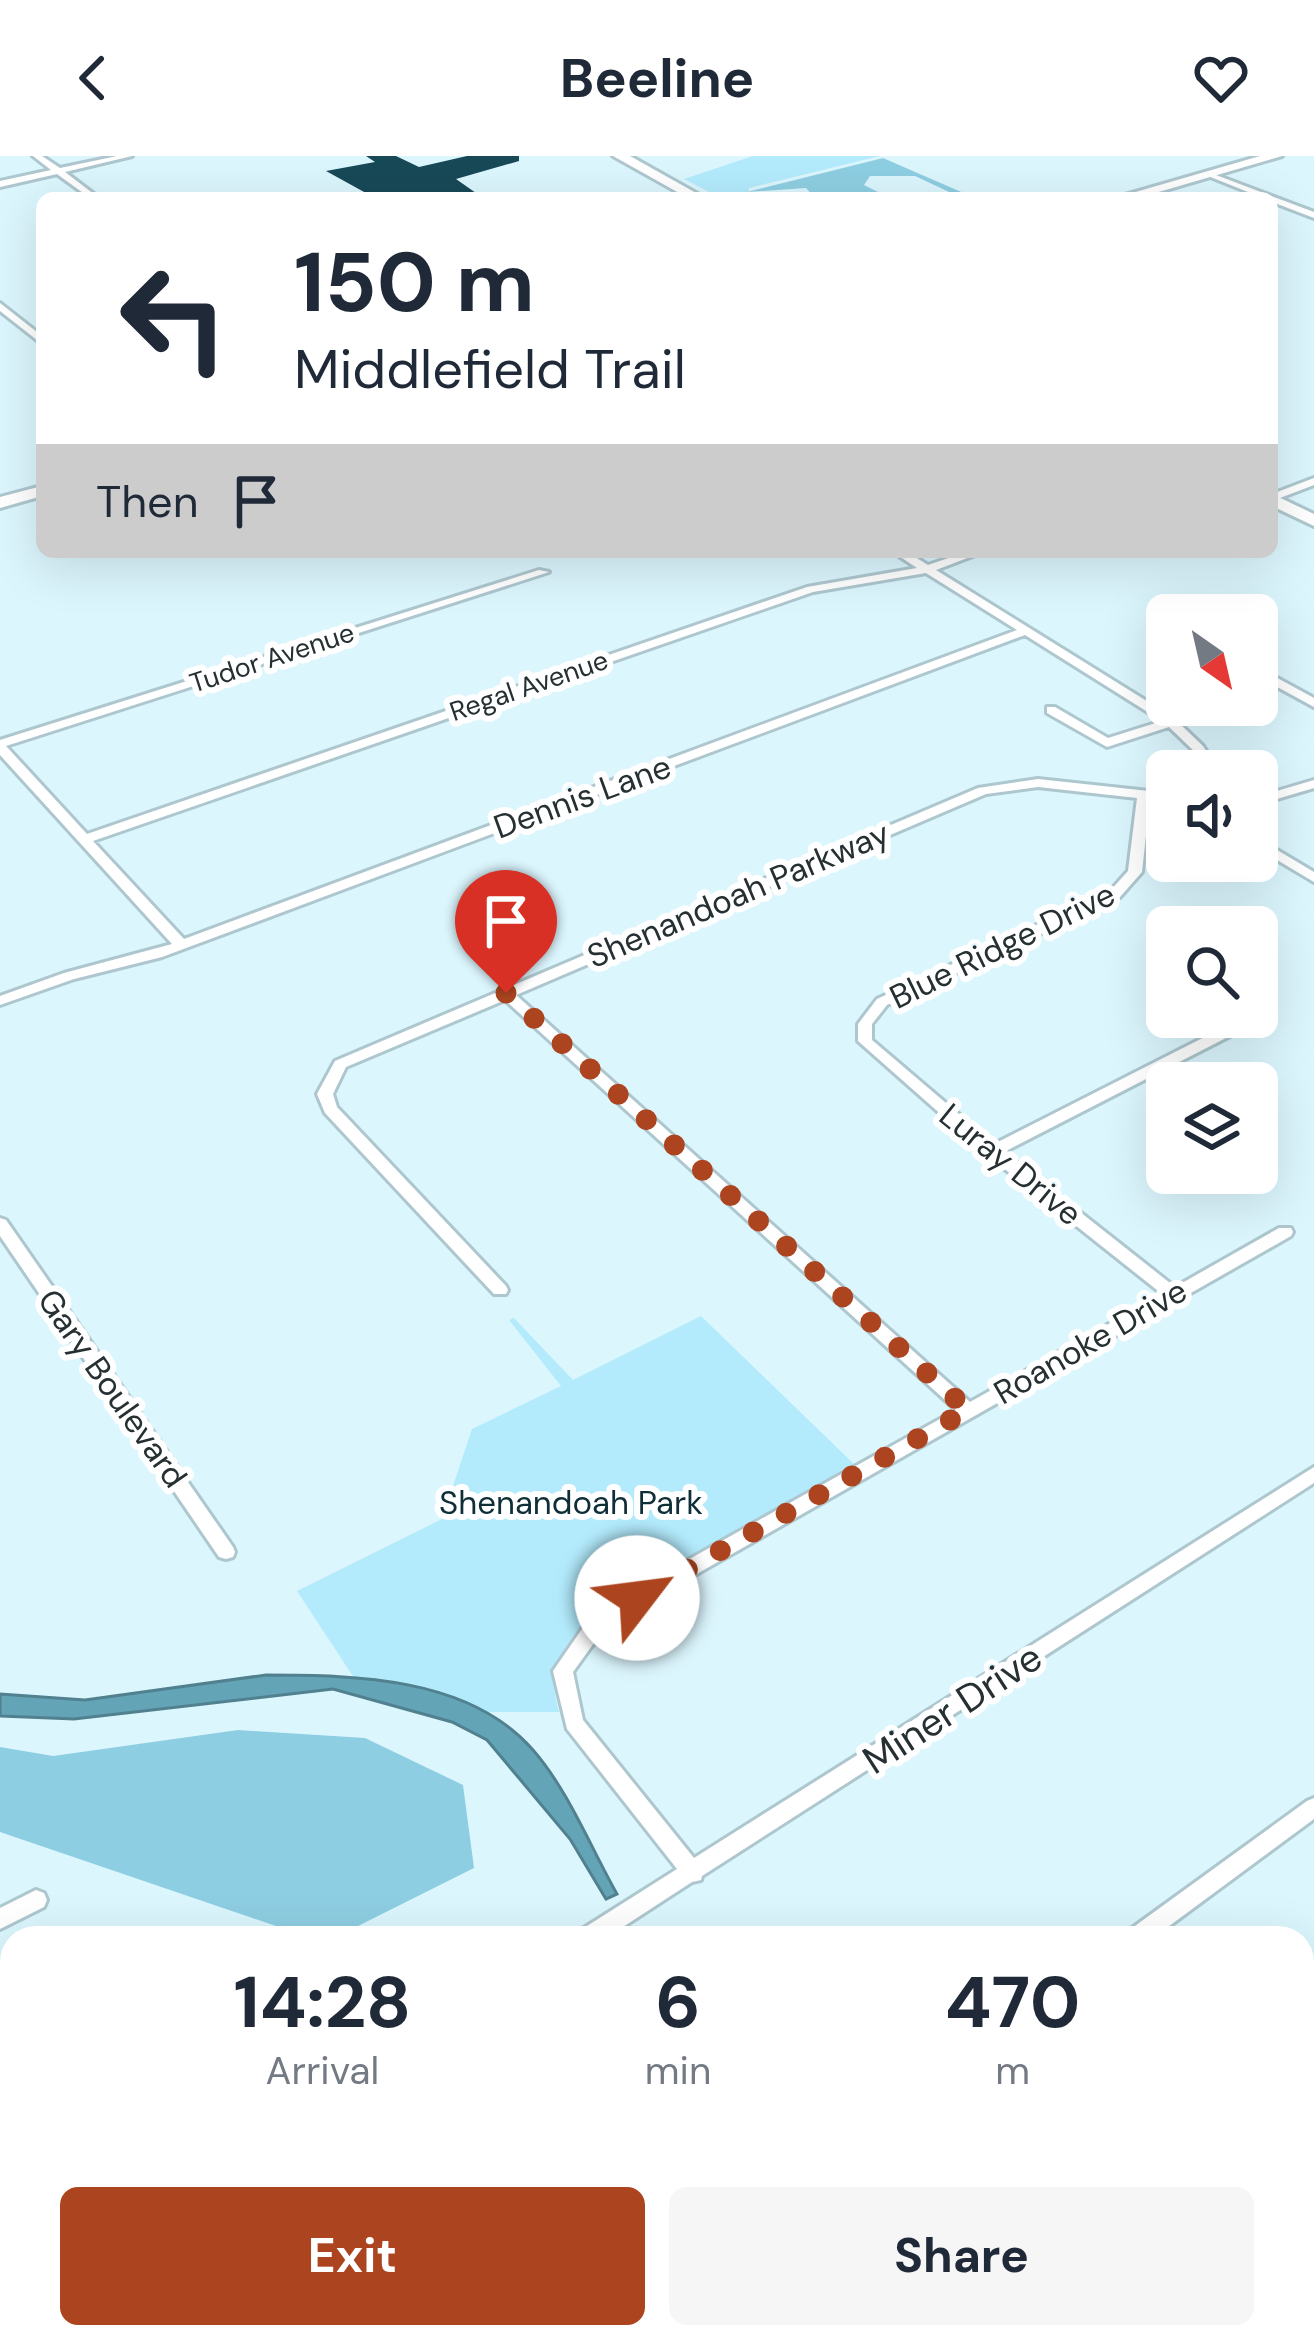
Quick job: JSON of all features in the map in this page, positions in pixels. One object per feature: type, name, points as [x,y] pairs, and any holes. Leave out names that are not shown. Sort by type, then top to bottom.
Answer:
[{"type":"main road","points":[[620,156],[684,192]]},
{"type":"main road","points":[[1144,192],[1249,159],[1275,156]]},
{"type":"main road","points":[[0,502],[36,493]]},
{"type":"main road","points":[[1278,501],[1314,521]]},
{"type":"street","points":[[37,156],[87,192]]},
{"type":"street","points":[[0,184],[128,156]]},
{"type":"street","points":[[1210,174],[1256,192]]},
{"type":"street","points":[[1278,201],[1314,215]]},
{"type":"street","points":[[0,306],[36,336]]},
{"type":"street","points":[[1278,496],[1314,481]]},
{"type":"street","points":[[908,558],[1146,707]]},
{"type":"street","name":"Regal Avenue","points":[[86,839],[811,589],[926,570],[960,558]]},
{"type":"street","name":"Tudor Avenue","points":[[0,745],[544,572]]},
{"type":"street","name":"Dennis Lane","points":[[0,1001],[182,945],[1026,632]]},
{"type":"street","points":[[1279,683],[1314,703]]},
{"type":"street","points":[[1051,710],[1107,743],[1171,726]]},
{"type":"street","points":[[1176,726],[1196,750]]},
{"type":"street","points":[[0,745],[182,945]]},
{"type":"street","name":"Shenandoah Parkway","points":[[500,1290],[330,1109],[326,1094],[330,1078],[362,1051],[983,791],[1038,783],[1144,794]]},
{"type":"street","points":[[1278,795],[1314,784]]},
{"type":"street","name":"Blue Ridge Drive","points":[[865,1024],[882,1003],[1115,894],[1135,872],[1144,794]]},
{"type":"street","points":[[1278,855],[1314,878]]},
{"type":"street","points":[[506,993],[968,1410]]},
{"type":"street","name":"Luray Drive","points":[[865,1024],[865,1041],[879,1057],[1174,1294]]},
{"type":"street","points":[[993,1151],[1215,1038]]},
{"type":"street","name":"Gary Boulevard","points":[[0,1224],[226,1552]]},
{"type":"street","name":"Roanoke Drive","points":[[693,1873],[574,1723],[563,1672],[600,1619],[1285,1232]]},
{"type":"street","name":"Miner Drive","points":[[607,1926],[1314,1474]]},
{"type":"street","points":[[1152,1926],[1314,1808]]},
{"type":"street","points":[[0,1919],[36,1900]]},
{"type":"green space","points":[[753,156],[880,156],[749,188],[748,192],[709,192],[684,179]]},
{"type":"green space","name":"Shenandoah Park","points":[[701,1316],[856,1466],[587,1620],[559,1662],[555,1686],[559,1712],[469,1712],[362,1690],[297,1591],[442,1519],[472,1429],[561,1386],[509,1320],[514,1318],[573,1380]]},
{"type":"shaded area","points":[[883,158],[961,192],[949,192],[915,176],[870,176],[864,185],[878,192],[810,192],[806,188],[747,192]]},
{"type":"shaded area","points":[[266,1675],[373,1679],[444,1694],[477,1707],[533,1750],[557,1783],[617,1894],[606,1899],[570,1839],[487,1740],[452,1722],[333,1689],[74,1719],[0,1716],[0,1694],[85,1700]]},
{"type":"shaded area","points":[[238,1730],[365,1738],[463,1785],[474,1868],[358,1926],[276,1926],[0,1832],[0,1747],[53,1756]]},
{"type":"building","points":[[366,156],[396,156],[419,167],[467,156],[519,156],[519,161],[456,179],[474,192],[364,192],[326,171],[375,162]]},
{"type":"route","points":[[506,993],[968,1410],[637,1598]]}]
